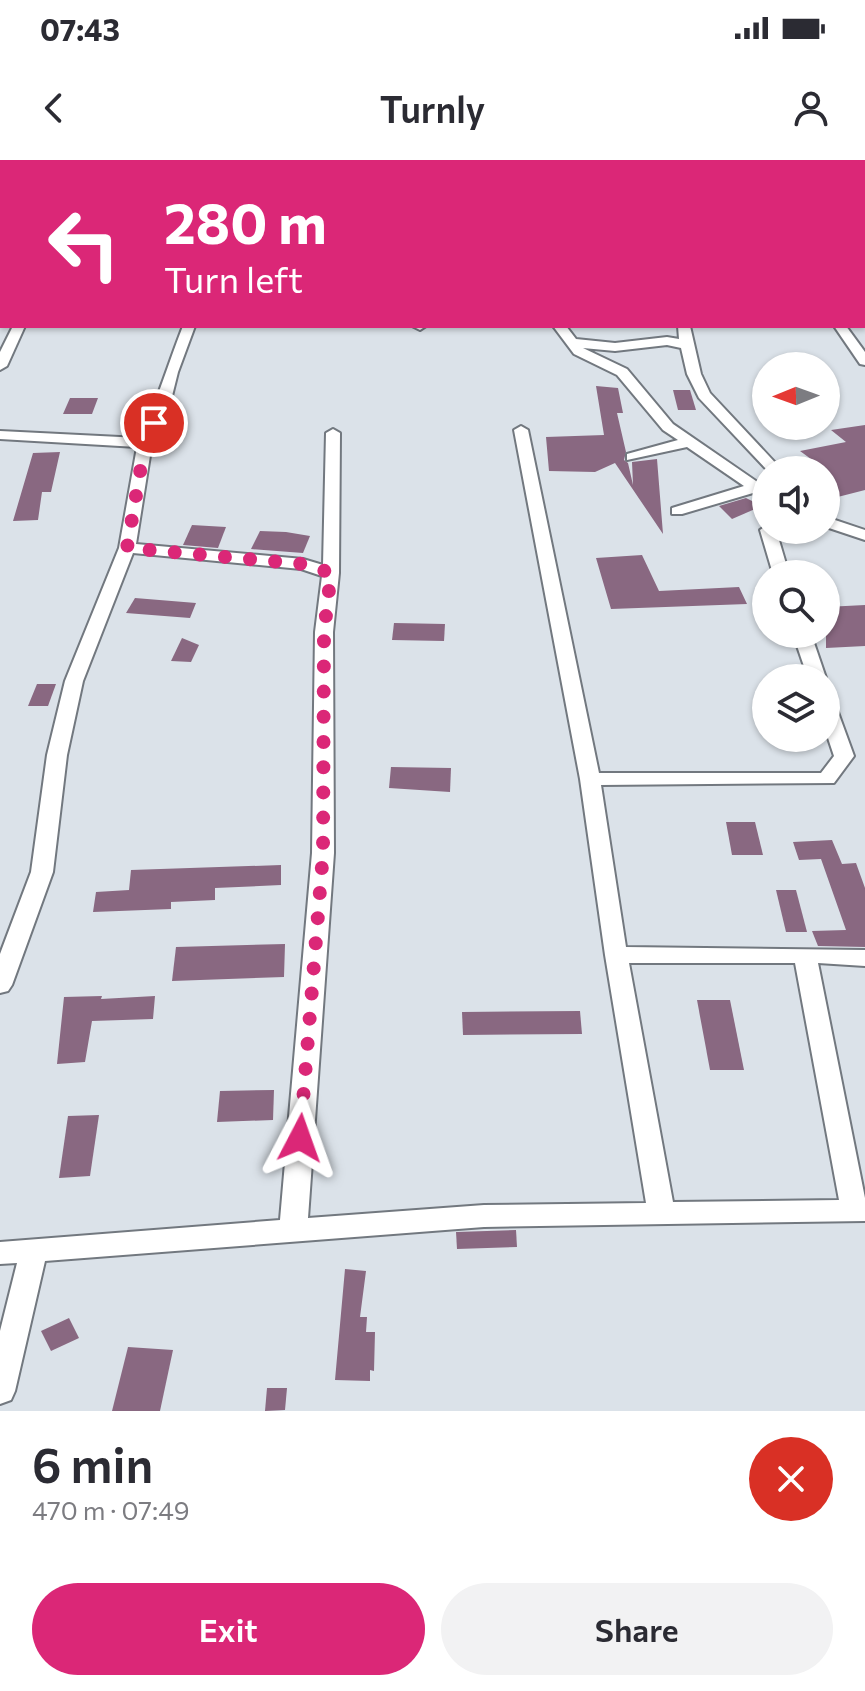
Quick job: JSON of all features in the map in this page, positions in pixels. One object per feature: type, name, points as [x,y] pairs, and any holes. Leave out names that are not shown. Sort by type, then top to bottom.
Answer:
[{"type":"street","points":[[0,366],[18,328]]},
{"type":"street","points":[[0,985],[42,872],[57,755],[74,681],[127,548],[145,443],[163,404],[171,372],[188,328]]},
{"type":"street","points":[[561,328],[579,351],[622,372],[668,427],[752,486]]},
{"type":"street","points":[[684,328],[694,374],[704,395],[762,456]]},
{"type":"street","points":[[841,328],[865,361]]},
{"type":"street","points":[[575,343],[615,347],[667,341],[688,345]]},
{"type":"street","points":[[521,430],[590,779],[616,955],[661,1211]]},
{"type":"street","points":[[293,1232],[323,853],[324,632],[331,573],[333,433]]},
{"type":"street","points":[[0,435],[145,443]]},
{"type":"street","points":[[632,457],[689,442]]},
{"type":"street","points":[[677,511],[752,494]]},
{"type":"street","points":[[840,527],[865,535]]},
{"type":"street","points":[[127,548],[303,564],[331,573]]},
{"type":"street","points":[[590,779],[827,779],[844,756],[840,744]]},
{"type":"street","points":[[616,955],[865,958]]},
{"type":"street","points":[[0,1253],[484,1216],[859,1210],[805,955]]},
{"type":"street","points":[[0,1391],[34,1250]]},
{"type":"building","points":[[596,386],[618,388],[623,413],[617,413],[626,452],[624,460],[628,463],[633,485],[632,462],[657,459],[663,534],[615,463],[595,472],[549,471],[546,437],[604,435]]},
{"type":"building","points":[[673,390],[690,390],[696,410],[678,410]]},
{"type":"building","points":[[70,398],[98,398],[92,414],[63,414]]},
{"type":"building","points":[[865,425],[865,490],[840,496],[840,456],[807,456],[800,451],[846,442],[840,437],[840,429]]},
{"type":"building","points":[[60,452],[51,492],[42,492],[38,520],[13,521],[33,453]]},
{"type":"building","points":[[746,498],[752,501],[752,510],[732,519],[719,506]]},
{"type":"building","points":[[192,525],[226,527],[218,548],[183,545]]},
{"type":"building","points":[[260,531],[310,536],[303,553],[251,549]]},
{"type":"building","points":[[642,555],[659,591],[739,587],[747,604],[611,609],[596,558]]},
{"type":"building","points":[[135,598],[196,603],[190,618],[126,613]]},
{"type":"building","points":[[865,605],[865,646],[840,647],[840,606]]},
{"type":"building","points":[[394,623],[445,624],[444,641],[392,640]]},
{"type":"building","points":[[182,638],[199,645],[191,662],[171,661]]},
{"type":"building","points":[[37,684],[56,684],[48,706],[28,706]]},
{"type":"building","points":[[391,767],[451,768],[450,792],[389,788]]},
{"type":"building","points":[[726,822],[755,822],[763,855],[732,855]]},
{"type":"building","points":[[832,840],[842,864],[856,863],[865,888],[865,947],[818,946],[812,931],[846,930],[821,859],[799,860],[793,842]]},
{"type":"building","points":[[281,865],[281,885],[215,888],[215,900],[171,902],[171,909],[93,912],[96,892],[129,890],[131,870]]},
{"type":"building","points":[[776,890],[796,890],[807,932],[786,932]]},
{"type":"building","points":[[285,944],[284,977],[172,981],[176,947]]},
{"type":"building","points":[[102,996],[101,999],[155,996],[153,1019],[92,1021],[85,1062],[57,1064],[64,997]]},
{"type":"building","points":[[697,1000],[730,1000],[744,1070],[710,1070]]},
{"type":"building","points":[[580,1011],[582,1034],[463,1035],[462,1012]]},
{"type":"building","points":[[274,1090],[273,1120],[217,1122],[220,1091]]},
{"type":"building","points":[[99,1115],[90,1176],[59,1178],[68,1116]]},
{"type":"building","points":[[516,1230],[517,1247],[457,1249],[456,1232]]},
{"type":"building","points":[[345,1269],[366,1271],[360,1317],[367,1317],[366,1332],[375,1332],[374,1371],[370,1370],[370,1381],[335,1380]]},
{"type":"building","points":[[69,1318],[79,1338],[51,1351],[41,1331]]},
{"type":"building","points":[[128,1347],[173,1350],[160,1411],[112,1411]]},
{"type":"building","points":[[267,1388],[287,1388],[285,1410],[265,1411]]},
{"type":"route","points":[[154,423],[145,443],[127,548],[303,564],[331,573],[324,632],[323,853],[300,1138]]}]
